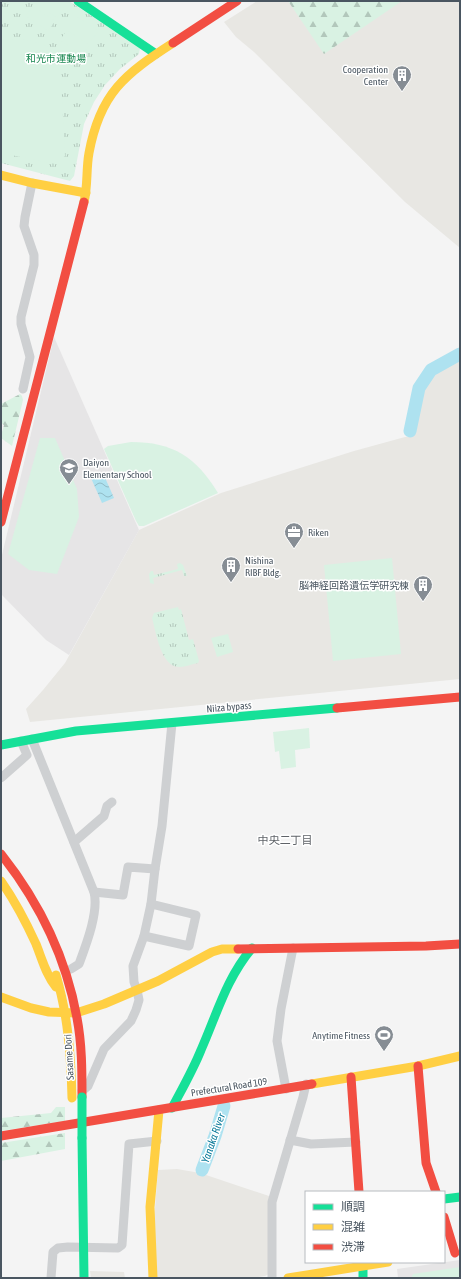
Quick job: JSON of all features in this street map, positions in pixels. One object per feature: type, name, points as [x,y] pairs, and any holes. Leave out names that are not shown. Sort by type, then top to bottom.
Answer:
[{"type":"main road","points":[[78,1],[156,54]]},
{"type":"main road","points":[[1,522],[86,193],[86,173],[93,136],[103,108],[121,82],[156,54],[237,1]]},
{"type":"main road","points":[[1,175],[32,183],[86,193]]},
{"type":"main road","name":"Niiza bypass","points":[[51,726],[214,710],[460,690]]},
{"type":"main road","name":"Niiza bypass","points":[[1,745],[76,731],[460,697]]},
{"type":"main road","points":[[3,851],[18,861],[40,895],[59,936],[71,969],[68,982]]},
{"type":"main road","name":"Sasame Dori","points":[[3,851],[23,884],[68,982],[76,1013],[79,1035],[73,1132]]},
{"type":"main road","name":"Sasame Dori","points":[[1,867],[44,930],[66,1013],[76,1101],[82,1138],[80,1247],[75,1278]]},
{"type":"main road","points":[[1,881],[23,915],[52,983],[61,994]]},
{"type":"main road","points":[[1,997],[31,1008],[49,1012],[76,1013],[104,1004],[137,990],[212,952],[222,949],[426,946],[460,944]]},
{"type":"main road","points":[[172,1108],[194,1066],[231,976],[252,948]]},
{"type":"main road","name":"Prefectural Road 109","points":[[1,1136],[418,1066],[460,1056]]},
{"type":"main road","points":[[418,1066],[426,1163],[436,1191]]},
{"type":"main road","points":[[351,1077],[360,1191]]},
{"type":"main road","points":[[153,1278],[150,1207],[159,1110]]},
{"type":"main road","name":"Sasame Dori","points":[[73,1166],[84,1278]]},
{"type":"main road","points":[[445,1199],[460,1197]]},
{"type":"main road","points":[[445,1220],[458,1252],[445,1254]]},
{"type":"main road","points":[[288,1278],[376,1263]]},
{"type":"main road","points":[[363,1264],[363,1278]]},
{"type":"street","points":[[23,389],[30,357],[21,324],[21,317],[34,265],[34,255],[24,226],[32,183]]},
{"type":"street","points":[[76,1101],[88,1086],[104,1048],[131,1021],[139,1000],[134,982],[133,966],[144,936],[151,904],[162,826],[172,723]]},
{"type":"street","points":[[32,739],[96,900],[96,907],[88,940],[79,964],[71,969]]},
{"type":"street","points":[[1,778],[27,755],[21,741]]},
{"type":"street","points":[[74,842],[104,816],[107,806],[112,802]]},
{"type":"street","points":[[94,892],[122,895],[128,867],[155,869]]},
{"type":"street","points":[[144,936],[189,946],[196,915],[151,904]]},
{"type":"street","points":[[286,1089],[278,1041],[281,1009],[293,948]]},
{"type":"street","points":[[272,1278],[272,1202],[306,1084]]},
{"type":"street","points":[[290,1140],[311,1144],[356,1142]]},
{"type":"street","points":[[51,1278],[54,1252],[58,1248],[118,1248],[122,1245],[128,1144],[157,1141]]},
{"type":"shaded area","points":[[257,1],[460,1],[460,248],[405,202],[254,52],[236,37],[224,22]]},
{"type":"shaded area","name":"Daiyon Elementary School","points":[[54,337],[139,530],[69,655],[46,640],[1,594],[1,559]]},
{"type":"shaded area","name":"Riken","points":[[460,358],[460,679],[30,722],[26,709],[65,663],[139,530],[221,493],[354,451],[405,437],[411,437],[419,391],[423,383],[434,372],[448,363]]},
{"type":"shaded area","points":[[177,1169],[200,1173],[269,1196],[269,1274],[252,1278],[157,1278],[154,1222],[158,1170]]},
{"type":"shaded area","points":[[460,1260],[460,1278],[398,1278],[397,1269]]},
{"type":"shaded area","points":[[90,1271],[124,1272],[125,1278],[91,1278]]},
{"type":"green space","name":"和光市運動場","points":[[1,1],[69,1],[140,48],[139,54],[120,69],[105,85],[94,102],[84,124],[74,176],[70,181],[1,163]]},
{"type":"green space","points":[[37,1],[54,1],[64,8],[57,18],[35,3]]},
{"type":"green space","points":[[288,1],[402,1],[324,54]]},
{"type":"green space","points":[[33,6],[55,21],[48,31],[26,16]]},
{"type":"green space","points":[[76,16],[98,31],[91,41],[70,26]]},
{"type":"green space","points":[[67,30],[89,45],[82,55],[60,40]]},
{"type":"green space","points":[[19,39],[36,42],[47,46],[60,58],[65,156],[55,164],[1,153],[1,40]]},
{"type":"green space","points":[[20,394],[23,400],[12,446],[1,438],[4,425],[1,423],[1,404]]},
{"type":"green space","points":[[40,438],[55,438],[77,489],[79,517],[57,574],[29,570],[8,554]]},
{"type":"green space","points":[[131,442],[159,445],[182,454],[201,470],[210,480],[218,493],[144,526],[139,526],[104,449],[108,446]]},
{"type":"green space","points":[[392,558],[401,654],[333,661],[324,565]]},
{"type":"green space","points":[[180,563],[183,565],[187,576],[184,576],[182,570],[153,578],[154,584],[150,583],[149,574],[151,571],[153,571],[154,575],[178,569],[177,564]]},
{"type":"green space","points":[[178,607],[179,610],[181,609],[189,640],[193,639],[199,661],[198,663],[184,667],[174,666],[168,662],[164,656],[160,648],[152,618],[154,613]]},
{"type":"green space","points":[[228,634],[233,652],[217,657],[211,638]]},
{"type":"green space","points":[[309,728],[310,748],[295,750],[296,767],[281,769],[279,751],[275,752],[273,732]]},
{"type":"green space","points":[[56,1107],[65,1107],[65,1121],[1,1131],[1,1118],[51,1113]]},
{"type":"green space","points":[[65,1133],[65,1149],[1,1161],[1,1143]]},
{"type":"green space","points":[[460,1267],[460,1278],[411,1278],[413,1274]]},
{"type":"water","points":[[103,473],[114,498],[102,503],[91,478]]},
{"type":"waterway","name":"Yanaka River","points":[[410,431],[419,388],[431,370],[460,354]]},
{"type":"waterway","name":"Yanaka River","points":[[202,1170],[215,1136],[224,1106]]},
{"type":"traffic: fast","points":[[78,1],[156,54]]},
{"type":"traffic: fast","points":[[1,745],[76,731],[337,708]]},
{"type":"traffic: fast","points":[[172,1108],[207,1037],[229,984],[235,972],[252,948]]},
{"type":"traffic: fast","points":[[82,1097],[82,1138]]},
{"type":"traffic: fast","points":[[82,1138],[84,1278]]},
{"type":"traffic: fast","points":[[445,1199],[460,1197]]},
{"type":"traffic: fast","points":[[363,1263],[363,1278]]},
{"type":"traffic: slow","points":[[84,202],[89,153],[100,115],[108,100],[117,87],[128,76],[173,43]]},
{"type":"traffic: slow","points":[[1,175],[32,183],[86,193]]},
{"type":"traffic: slow","points":[[1,881],[24,920],[36,944],[47,972],[56,987]]},
{"type":"traffic: slow","points":[[1,997],[31,1008],[49,1012],[76,1013],[104,1004],[158,981],[212,952],[222,949],[238,949]]},
{"type":"traffic: slow","points":[[56,975],[66,1020],[71,1067],[72,1098]]},
{"type":"traffic: slow","points":[[312,1084],[418,1066],[460,1056]]},
{"type":"traffic: slow","points":[[153,1278],[150,1207],[159,1110]]},
{"type":"traffic: slow","points":[[288,1278],[382,1263]]},
{"type":"traffic: jam","points":[[173,43],[237,1]]},
{"type":"traffic: jam","points":[[1,522],[84,202]]},
{"type":"traffic: jam","points":[[337,708],[460,697]]},
{"type":"traffic: jam","points":[[1,854],[15,872],[39,911],[66,973],[79,1028],[82,1097]]},
{"type":"traffic: jam","points":[[238,949],[426,946],[460,944]]},
{"type":"traffic: jam","points":[[418,1066],[426,1163],[436,1191]]},
{"type":"traffic: jam","points":[[351,1077],[359,1191]]},
{"type":"traffic: jam","points":[[1,1136],[312,1084]]},
{"type":"traffic: jam","points":[[445,1220],[455,1253]]},
{"type":"place","name":"Cooperation Center","points":[[402,92]]},
{"type":"place","name":"Daiyon Elementary School","points":[[69,485]]},
{"type":"place","name":"Riken","points":[[294,549]]},
{"type":"place","name":"Nishina RIBF Bldg.","points":[[231,583]]},
{"type":"place","name":"脳神経回路遺伝学研究棟","points":[[423,602]]},
{"type":"place","name":"Anytime Fitness","points":[[384,1052]]},
{"type":"district","name":"中央二丁目","points":[[285,840]]}]
